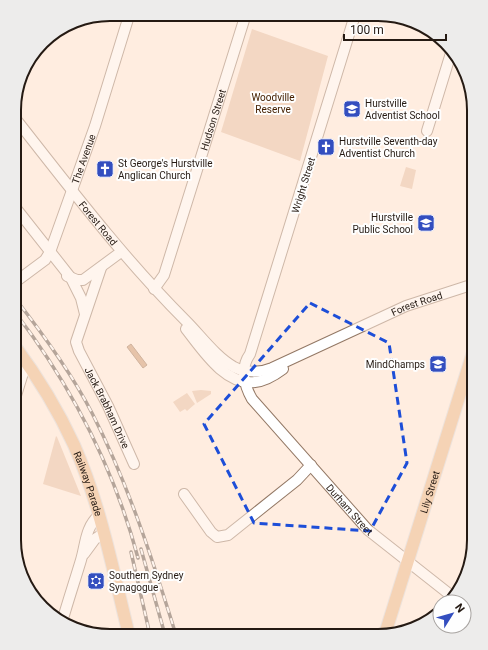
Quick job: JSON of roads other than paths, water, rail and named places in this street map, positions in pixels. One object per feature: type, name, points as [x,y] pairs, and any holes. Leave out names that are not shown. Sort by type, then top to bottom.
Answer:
[{"type":"main road","name":"Railway Parade","points":[[21,354],[36,376],[74,446],[99,515],[128,629]]},
{"type":"main road","name":"Lily Street","points":[[387,628],[467,372]]},
{"type":"street","name":"The Avenue","points":[[21,277],[45,260],[50,252],[95,126],[127,21]]},
{"type":"street","name":"Hudson Street","points":[[154,288],[164,275],[244,21]]},
{"type":"street","name":"Wright Street","points":[[248,371],[250,354],[353,21]]},
{"type":"street","points":[[427,131],[450,58]]},
{"type":"street","name":"Forest Road","points":[[21,126],[121,252],[226,362],[234,367],[248,371],[264,371],[318,348],[406,306],[467,286]]},
{"type":"street","points":[[21,215],[71,278],[85,314]]},
{"type":"street","points":[[32,229],[39,235],[43,236],[57,230]]},
{"type":"street","points":[[32,229],[41,250],[40,257],[34,267]]},
{"type":"street","points":[[34,267],[44,263],[50,264],[61,274],[71,278],[83,280],[121,252]]},
{"type":"street","points":[[104,266],[119,262],[133,265]]},
{"type":"street","points":[[85,314],[104,266]]},
{"type":"street","name":"Forest Road","points":[[154,288],[223,371],[249,382],[273,376],[318,348]]},
{"type":"street","points":[[78,293],[86,295],[94,293]]},
{"type":"street","name":"Jack Brabham Drive","points":[[85,314],[77,338],[79,351],[108,406],[134,464]]},
{"type":"street","points":[[21,380],[23,373],[23,357]]},
{"type":"street","name":"Durham Street","points":[[248,371],[249,382],[259,407],[363,525],[449,594]]},
{"type":"street","points":[[21,392],[36,376]]},
{"type":"street","points":[[184,494],[211,532],[217,537],[221,537],[228,535],[297,480],[311,465]]},
{"type":"street","points":[[64,616],[82,558],[87,532],[91,524],[99,515]]},
{"type":"street","points":[[82,558],[95,539],[104,533]]},
{"type":"railway","points":[[21,306],[66,368],[84,398],[105,440],[139,522],[174,629]]},
{"type":"railway","points":[[21,320],[54,368],[88,428],[117,492],[138,558]]},
{"type":"railway","points":[[141,549],[163,629]]},
{"type":"railway","points":[[131,552],[149,629]]},
{"type":"place","name":"Hurstville Adventist School","points":[[352,109]]},
{"type":"place","name":"Hurstville Seventh-day Adventist Church","points":[[326,147]]},
{"type":"place","name":"St George's Hurstville Anglican Church","points":[[105,169]]},
{"type":"place","name":"Hurstville Public School","points":[[426,223]]},
{"type":"place","name":"MindChamps","points":[[438,364]]},
{"type":"place","name":"Southern Sydney Synagogue","points":[[96,581]]},
{"type":"park label","name":"Woodville Reserve","points":[[273,102]]}]
